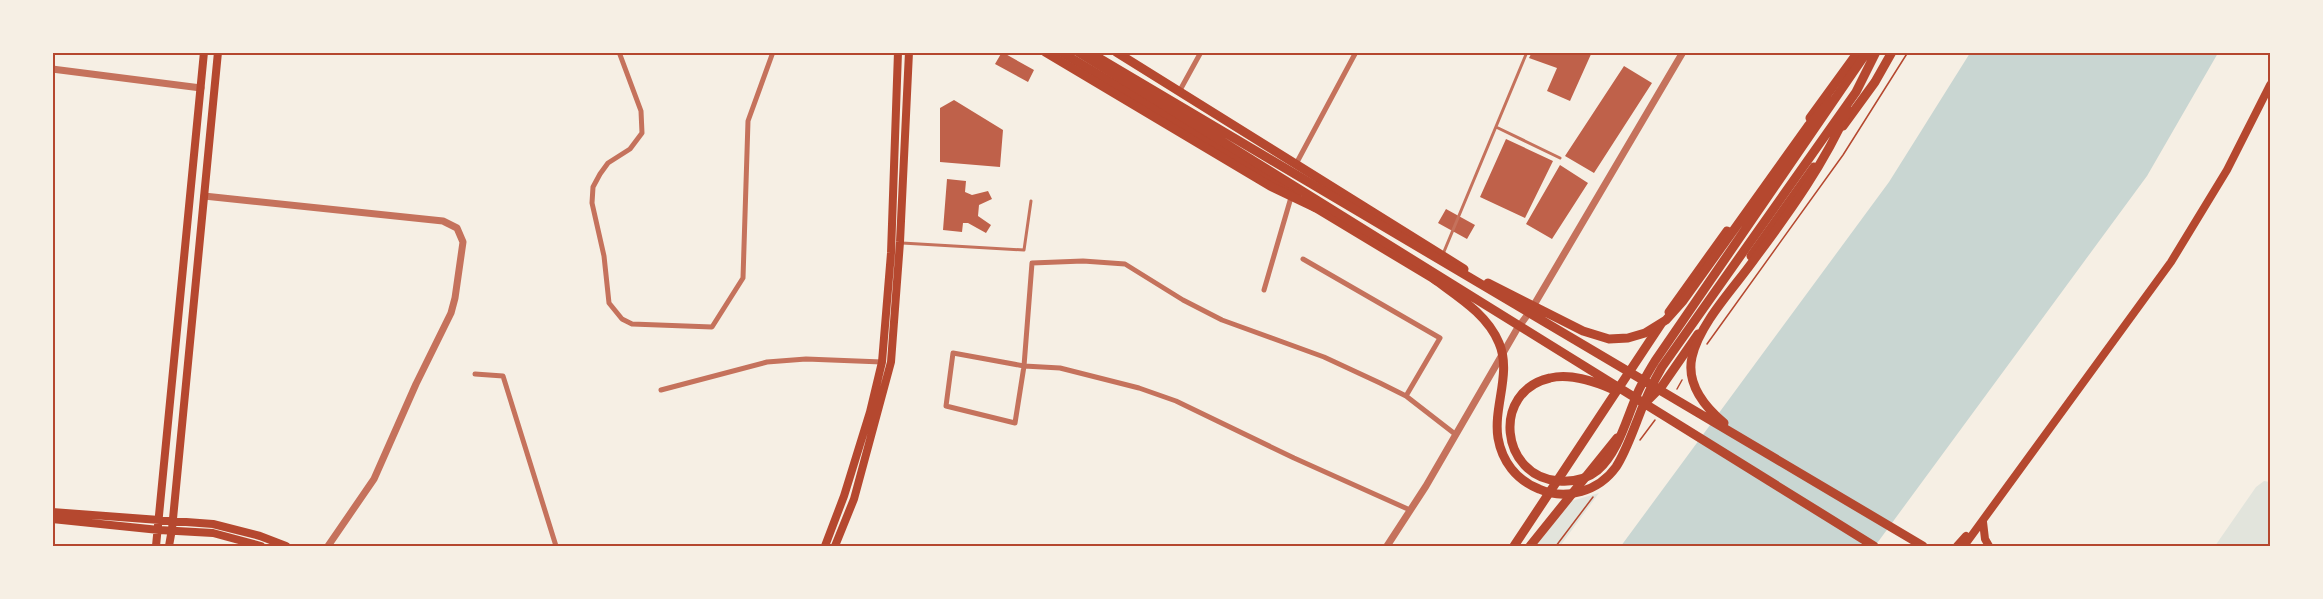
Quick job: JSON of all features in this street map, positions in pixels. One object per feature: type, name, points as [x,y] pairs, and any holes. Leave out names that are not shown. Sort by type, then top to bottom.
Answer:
[{"type":"main road","points":[[156,546],[204,52]]},
{"type":"main road","points":[[168,546],[172,525],[218,52]]},
{"type":"main road","points":[[825,546],[844,496],[870,412],[882,362],[891,253],[898,52]]},
{"type":"main road","points":[[835,546],[854,499],[891,362],[900,242],[909,52]]},
{"type":"main road","points":[[1045,52],[1270,186],[1292,194]]},
{"type":"main road","points":[[1061,52],[1615,391],[1644,405]]},
{"type":"main road","points":[[1078,52],[1874,546]]},
{"type":"main road","points":[[1089,52],[1662,386]]},
{"type":"main road","points":[[1116,52],[1440,257],[1923,546]]},
{"type":"main road","points":[[1514,546],[1673,305],[1858,52]]},
{"type":"main road","points":[[1633,397],[1592,381],[1576,378],[1552,377],[1538,381],[1518,399],[1512,413],[1510,432],[1514,450],[1530,471],[1549,480],[1566,482],[1580,479],[1602,465],[1614,448],[1640,387],[1655,361],[1847,85],[1867,52]]},
{"type":"main road","points":[[1744,440],[1706,407],[1697,390],[1692,372],[1692,358],[1699,339],[1714,314],[1821,164],[1876,52]]},
{"type":"main road","points":[[1530,546],[1662,386],[1875,82],[1892,52]]},
{"type":"main road","points":[[1440,257],[1582,331],[1609,339],[1628,338],[1645,333],[1666,320],[1683,301],[1808,126],[1847,85]]},
{"type":"main road","points":[[1957,546],[1991,508],[2171,262],[2227,170],[2271,85]]},
{"type":"main road","points":[[1395,248],[1477,312],[1492,329],[1500,345],[1503,358],[1503,384],[1497,435],[1501,453],[1508,464],[1526,483],[1543,491],[1562,494],[1582,491],[1600,483],[1616,466],[1649,390],[1662,367],[1856,92]]},
{"type":"main road","points":[[1964,546],[1991,508]]},
{"type":"main road","points":[[52,512],[159,520],[261,546]]},
{"type":"main road","points":[[52,519],[159,530],[172,525],[213,524],[260,536],[286,546]]},
{"type":"main road","points":[[1983,522],[1989,546]]},
{"type":"street","points":[[619,52],[641,111],[642,133],[630,149],[608,163],[593,187],[592,203],[604,256],[609,303],[622,319],[632,324],[712,327],[743,278],[748,121],[773,52]]},
{"type":"street","points":[[1179,92],[1201,52]]},
{"type":"street","points":[[1296,164],[1356,52]]},
{"type":"street","points":[[1387,546],[1517,329],[1531,310],[1683,52]]},
{"type":"street","points":[[52,69],[201,88]]},
{"type":"street","points":[[1264,290],[1292,194]]},
{"type":"street","points":[[204,196],[443,221],[457,228],[462,238],[459,272],[450,313],[374,479],[327,546]]},
{"type":"street","points":[[1303,259],[1440,338],[1406,396]]},
{"type":"street","points":[[1410,510],[1167,398],[1139,388],[1060,368],[1024,366],[953,353],[946,406],[1015,423],[1024,366],[1032,263],[1083,261],[1125,264],[1183,300],[1222,320],[1324,357],[1406,396],[1455,434]]},
{"type":"street","points":[[661,390],[767,362],[806,359],[882,362]]},
{"type":"street","points":[[475,374],[503,376],[556,546]]},
{"type":"lane","points":[[1440,257],[1527,52]]},
{"type":"lane","points":[[1496,127],[1560,158]]},
{"type":"lane","points":[[900,242],[1024,250],[1031,201]]},
{"type":"path","points":[[1702,352],[1843,155],[1908,52]]},
{"type":"path","points":[[1677,388],[1683,379]]},
{"type":"path","points":[[1638,443],[1658,416]]},
{"type":"path","points":[[1556,546],[1593,497]]},
{"type":"shaded area","points":[[1970,53],[2218,53],[2147,176],[1875,546],[1621,546],[1889,182]]},
{"type":"shaded area","points":[[2264,481],[2270,482],[2270,546],[2215,546],[2256,487]]},
{"type":"shaded area","points":[[1599,493],[1560,546],[1535,546],[1568,502]]},
{"type":"building","points":[[1002,52],[1034,70],[1028,82],[995,64]]},
{"type":"building","points":[[1532,52],[1592,52],[1570,101],[1547,91],[1557,68],[1529,58]]},
{"type":"building","points":[[1624,66],[1652,83],[1594,173],[1565,156]]},
{"type":"building","points":[[954,100],[1003,130],[1000,167],[940,162],[940,108]]},
{"type":"building","points":[[1506,139],[1553,161],[1525,218],[1480,197]]},
{"type":"building","points":[[1560,165],[1588,183],[1552,239],[1526,224]]},
{"type":"building","points":[[947,179],[966,181],[965,192],[972,195],[988,191],[992,199],[979,205],[978,216],[991,225],[986,233],[968,223],[963,223],[962,232],[943,230]]},
{"type":"building","points":[[1446,209],[1475,225],[1467,239],[1438,223]]}]
